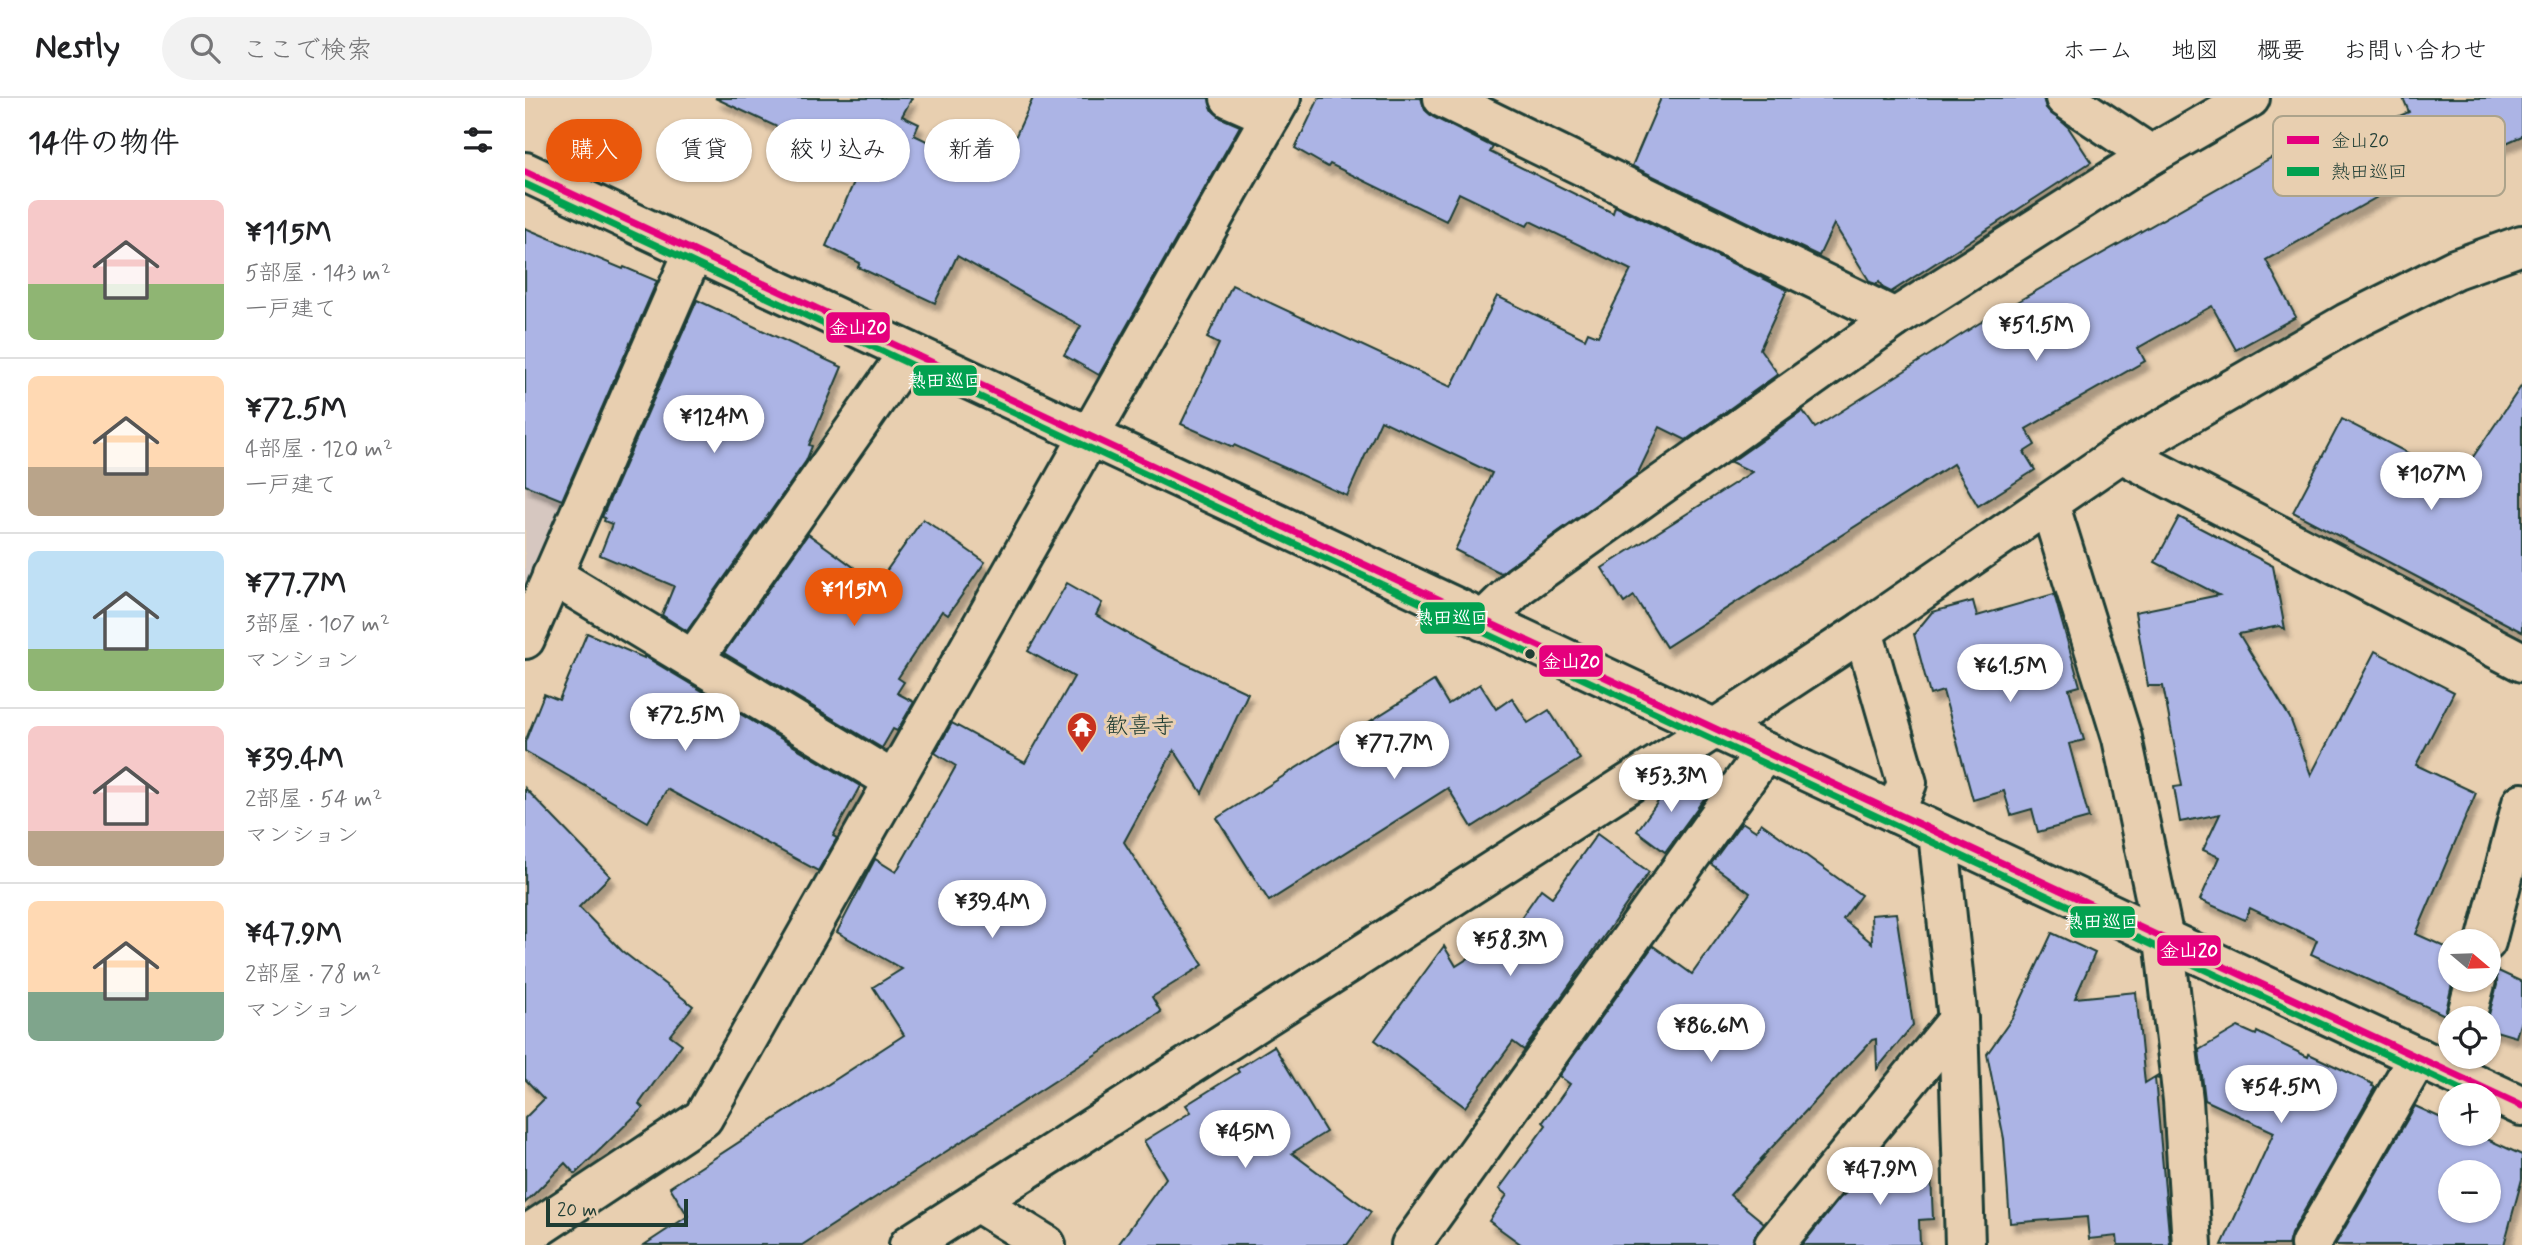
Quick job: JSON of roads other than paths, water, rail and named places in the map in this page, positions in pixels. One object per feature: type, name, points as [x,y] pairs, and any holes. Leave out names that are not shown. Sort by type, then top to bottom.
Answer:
[{"type":"street","points":[[528,1229],[702,1118],[1276,107],[1230,98]]},
{"type":"street","points":[[1443,98],[1895,318]]},
{"type":"street","points":[[2065,98],[2151,155]]},
{"type":"street","points":[[1483,621],[1520,584],[1895,318],[2151,155],[2250,98]]},
{"type":"street","points":[[525,172],[2164,939],[2438,1061]]},
{"type":"street","points":[[909,1245],[1714,729],[1863,631],[2121,453],[2347,323],[2455,269],[2522,245]]},
{"type":"street","points":[[525,639],[694,251]]},
{"type":"street","points":[[693,660],[909,352]]},
{"type":"street","points":[[2121,453],[2522,662]]},
{"type":"street","points":[[2049,503],[2122,737],[2164,939],[2183,1100],[2192,1245]]},
{"type":"street","points":[[552,575],[894,781]]},
{"type":"street","points":[[1863,631],[1907,783],[1895,813]]},
{"type":"street","points":[[1411,1245],[1765,752]]},
{"type":"street","points":[[2489,929],[2522,803]]},
{"type":"street","points":[[1938,833],[1958,1020],[1965,1245]]},
{"type":"street","points":[[1774,1245],[1958,1020]]},
{"type":"street","points":[[2310,1245],[2438,1069]]},
{"type":"street","points":[[2453,1069],[2522,1106]]},
{"type":"street","points":[[977,1202],[1046,1245]]},
{"type":"place","name":"歓喜寺","points":[[1082,754]]}]
